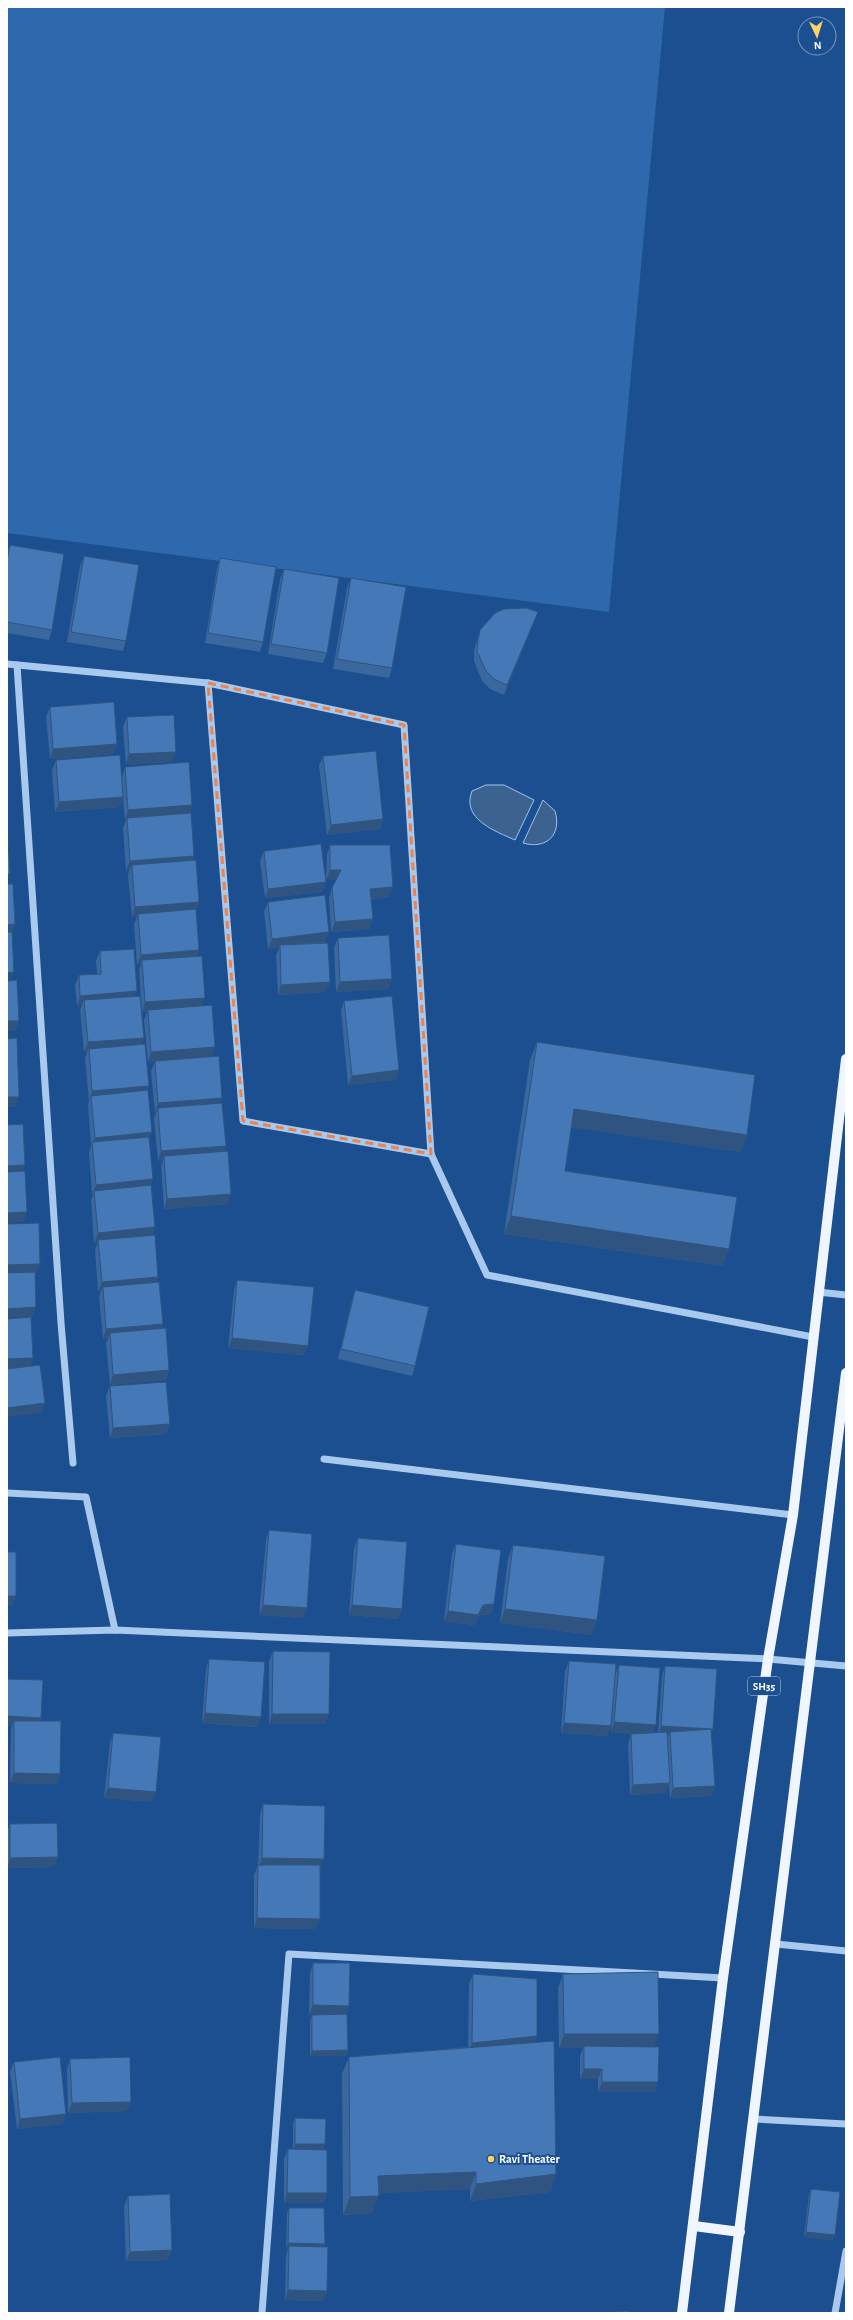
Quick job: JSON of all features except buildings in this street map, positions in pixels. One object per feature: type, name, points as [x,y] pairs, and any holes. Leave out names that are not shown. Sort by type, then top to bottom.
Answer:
[{"type":"main road","name":"SH35","points":[[682,2313],[694,2226],[723,1978],[768,1659],[793,1515],[846,1059]]},
{"type":"main road","points":[[729,2313],[846,1373]]},
{"type":"main road","points":[[694,2226],[740,2232]]},
{"type":"street","points":[[7,664],[208,683],[404,725],[431,1154],[487,1275],[813,1337]]},
{"type":"street","points":[[17,665],[61,1315],[74,1463]]},
{"type":"street","points":[[208,683],[243,1121],[431,1154]]},
{"type":"street","points":[[818,1292],[846,1295]]},
{"type":"street","points":[[324,1459],[793,1515]]},
{"type":"street","points":[[7,1493],[86,1497],[115,1630]]},
{"type":"street","points":[[7,1633],[115,1630],[768,1659],[846,1666]]},
{"type":"street","points":[[776,1944],[846,1951]]},
{"type":"street","points":[[262,2313],[289,1954],[723,1978]]},
{"type":"street","points":[[753,2119],[846,2124]]},
{"type":"street","points":[[835,2313],[846,2250]]},
{"type":"highlighted area","points":[[208,683],[404,725],[431,1154],[243,1121]]},
{"type":"shaded area","points":[[7,7],[665,7],[609,612],[7,533]]},
{"type":"shaded area","points":[[486,785],[504,785],[534,800],[515,840],[482,823],[471,809],[470,801],[472,791]]},
{"type":"shaded area","points":[[543,800],[555,811],[557,819],[554,833],[546,842],[532,845],[523,843]]},
{"type":"place","name":"Ravi Theater","points":[[491,2159]]}]
